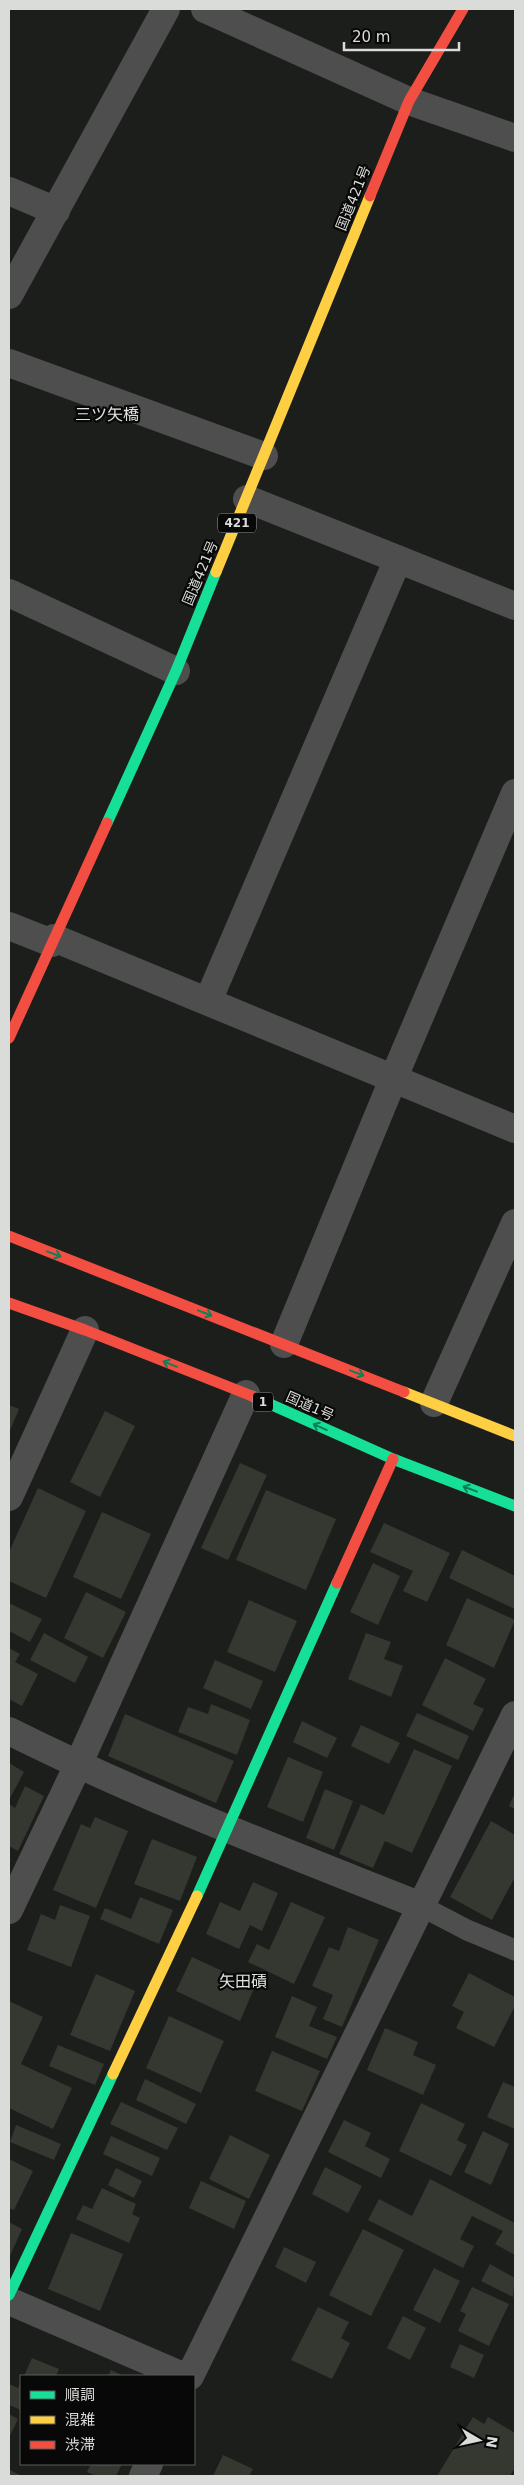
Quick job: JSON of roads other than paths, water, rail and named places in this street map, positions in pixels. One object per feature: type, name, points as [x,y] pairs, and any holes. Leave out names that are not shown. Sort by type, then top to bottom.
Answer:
[{"type":"main road","name":"国道421号","points":[[9,1038],[176,671],[409,101],[463,9]]},
{"type":"main road","points":[[9,1236],[515,1436]]},
{"type":"main road","name":"国道1号","points":[[9,1303],[85,1330],[246,1394],[393,1459],[515,1506]]},
{"type":"main road","points":[[9,2295],[228,1829],[393,1459]]},
{"type":"street","points":[[9,295],[166,9]]},
{"type":"street","points":[[205,9],[409,101],[515,138]]},
{"type":"street","points":[[9,191],[56,211]]},
{"type":"street","points":[[9,363],[264,456]]},
{"type":"street","points":[[247,499],[515,606]]},
{"type":"street","points":[[208,1001],[398,559]]},
{"type":"street","points":[[9,593],[176,671]]},
{"type":"street","points":[[284,1344],[394,1077],[515,793]]},
{"type":"street","points":[[9,926],[53,940],[208,1001],[515,1129]]},
{"type":"street","points":[[434,1403],[515,1223]]},
{"type":"street","points":[[9,1497],[85,1330]]},
{"type":"street","points":[[9,1910],[78,1765],[246,1394]]},
{"type":"street","points":[[190,2375],[515,1715]]},
{"type":"street","points":[[9,1731],[78,1765],[228,1829],[421,1906]]},
{"type":"street","points":[[9,2301],[180,2375]]},
{"type":"lane","points":[[421,1906],[466,1930],[515,1950]]},
{"type":"district","name":"三ツ矢橋","points":[[107,414]]},
{"type":"district","name":"矢田磧","points":[[243,1981]]}]
